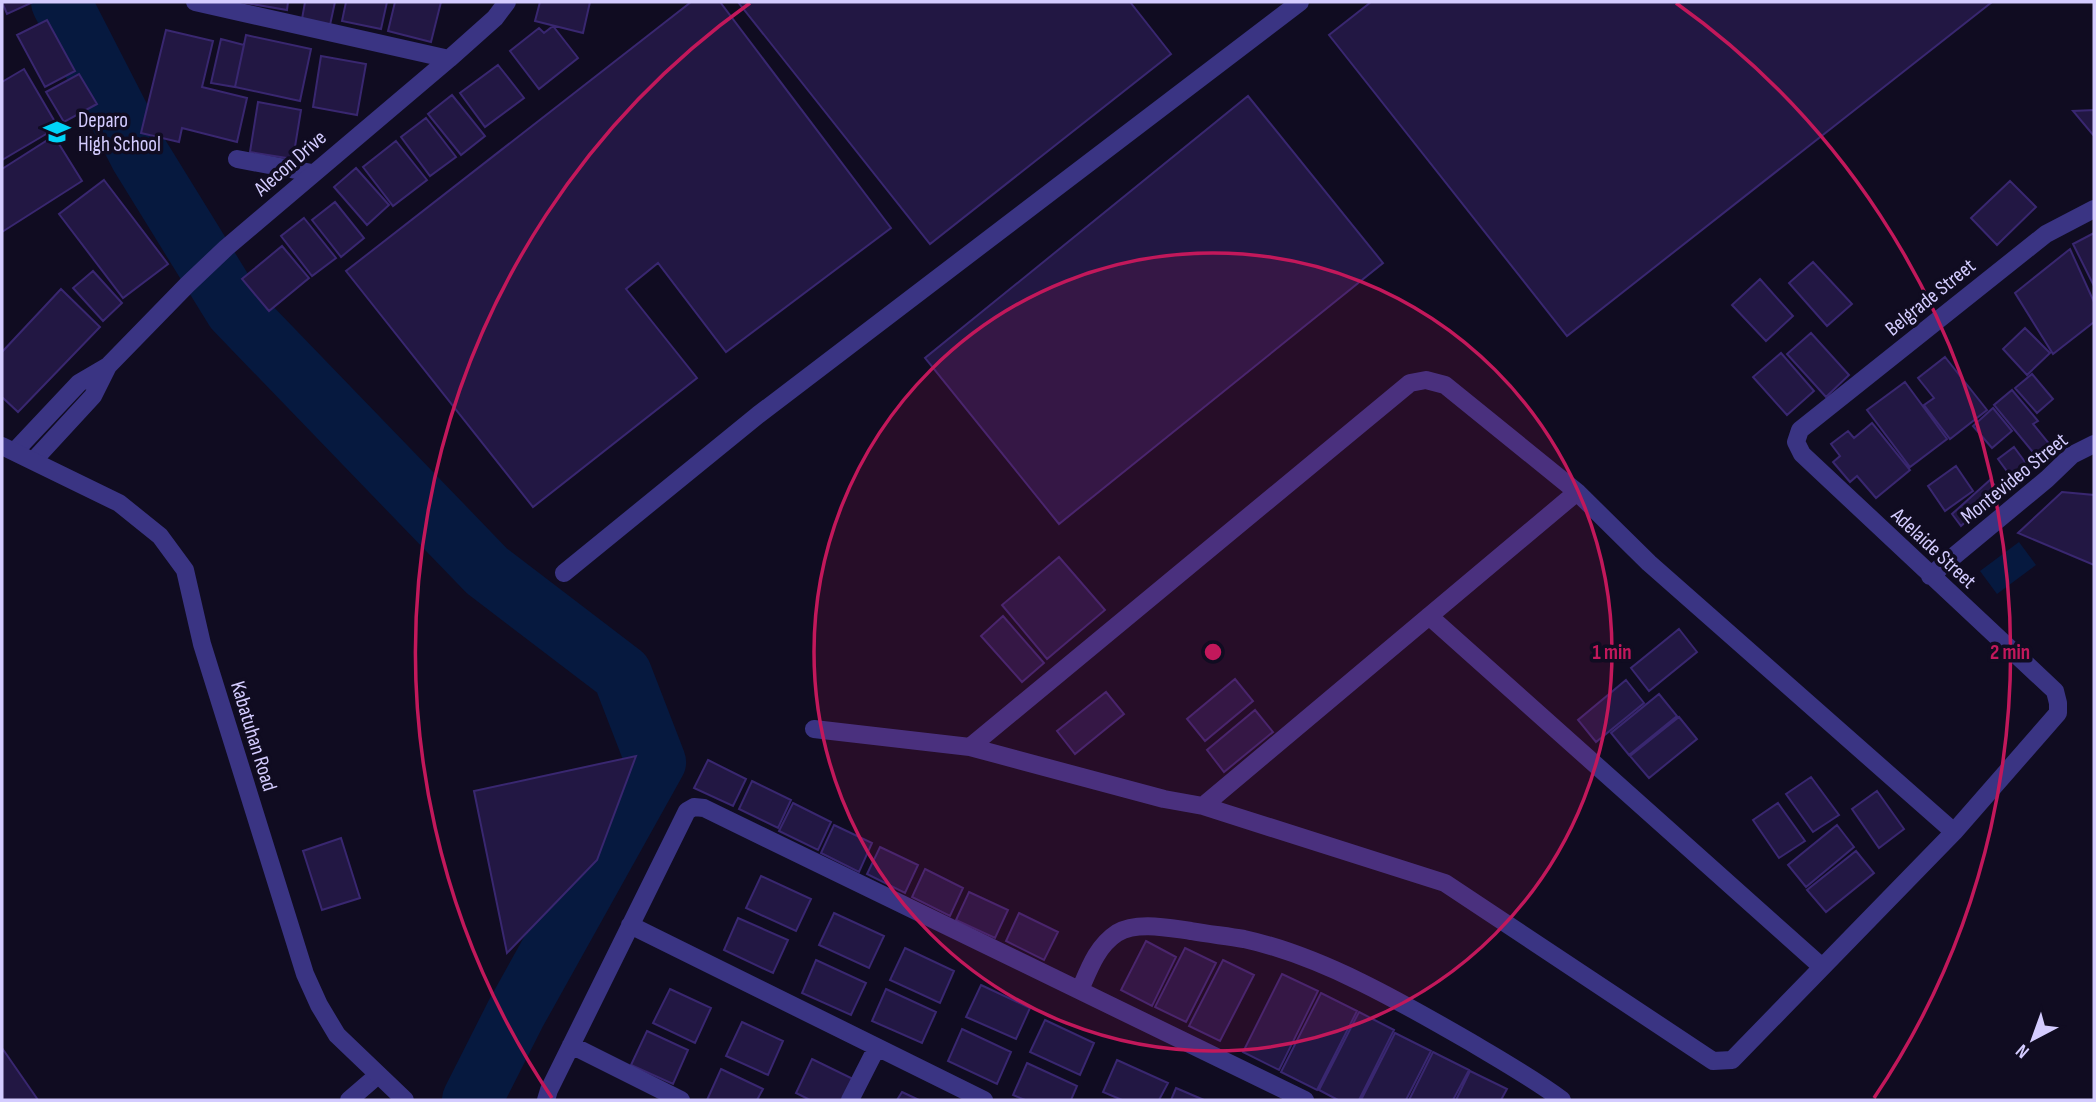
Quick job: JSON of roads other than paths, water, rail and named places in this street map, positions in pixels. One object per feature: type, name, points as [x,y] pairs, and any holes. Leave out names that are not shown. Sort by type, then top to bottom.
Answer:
[{"type":"street","points":[[195,2],[449,60]]},
{"type":"street","name":"Alecon Drive","points":[[8,448],[79,383],[108,366],[226,248],[449,60],[495,18],[507,2]]},
{"type":"street","points":[[564,573],[758,415],[1300,2]]},
{"type":"street","points":[[236,159],[312,173]]},
{"type":"street","name":"Belgrade Street","points":[[1800,430],[2046,234],[2094,209]]},
{"type":"street","name":"Alecon Drive","points":[[34,460],[93,396],[108,366]]},
{"type":"street","points":[[814,729],[970,747],[1164,799],[1203,806],[1445,883],[1713,1061],[1723,1062],[1732,1060],[1954,832],[1649,563],[1577,492],[1445,385],[1426,380],[1410,383],[970,747]]},
{"type":"street","name":"Adelaide Street","points":[[1800,430],[1796,442],[1802,454],[2055,691],[2059,703],[2058,713],[1954,832]]},
{"type":"street","name":"Montevideo Street","points":[[1930,576],[2072,455],[2094,444]]},
{"type":"street","name":"Kabatuhan Road","points":[[8,448],[120,503],[160,536],[185,570],[202,644],[305,974],[337,1035],[405,1100]]},
{"type":"street","points":[[1203,806],[1577,492]]},
{"type":"street","points":[[1429,616],[1822,967]]},
{"type":"street","points":[[546,1100],[548,1090],[687,811],[694,807],[704,808],[1305,1100]]},
{"type":"street","points":[[630,925],[984,1100]]},
{"type":"street","points":[[1080,990],[1094,958],[1105,943],[1119,931],[1139,926],[1245,940],[1298,956],[1359,983],[1438,1024],[1562,1100]]},
{"type":"street","points":[[571,1045],[681,1100]]},
{"type":"street","points":[[850,1100],[877,1047]]},
{"type":"street","points":[[349,1100],[378,1075]]},
{"type":"water","points":[[2019,542],[2036,565],[1997,594],[1980,571]]},
{"type":"waterway","points":[[61,2],[140,156],[235,310],[487,571],[622,674],[656,762],[516,1013],[472,1100]]},
{"type":"place","name":"Deparo High School","points":[[57,132]]}]
